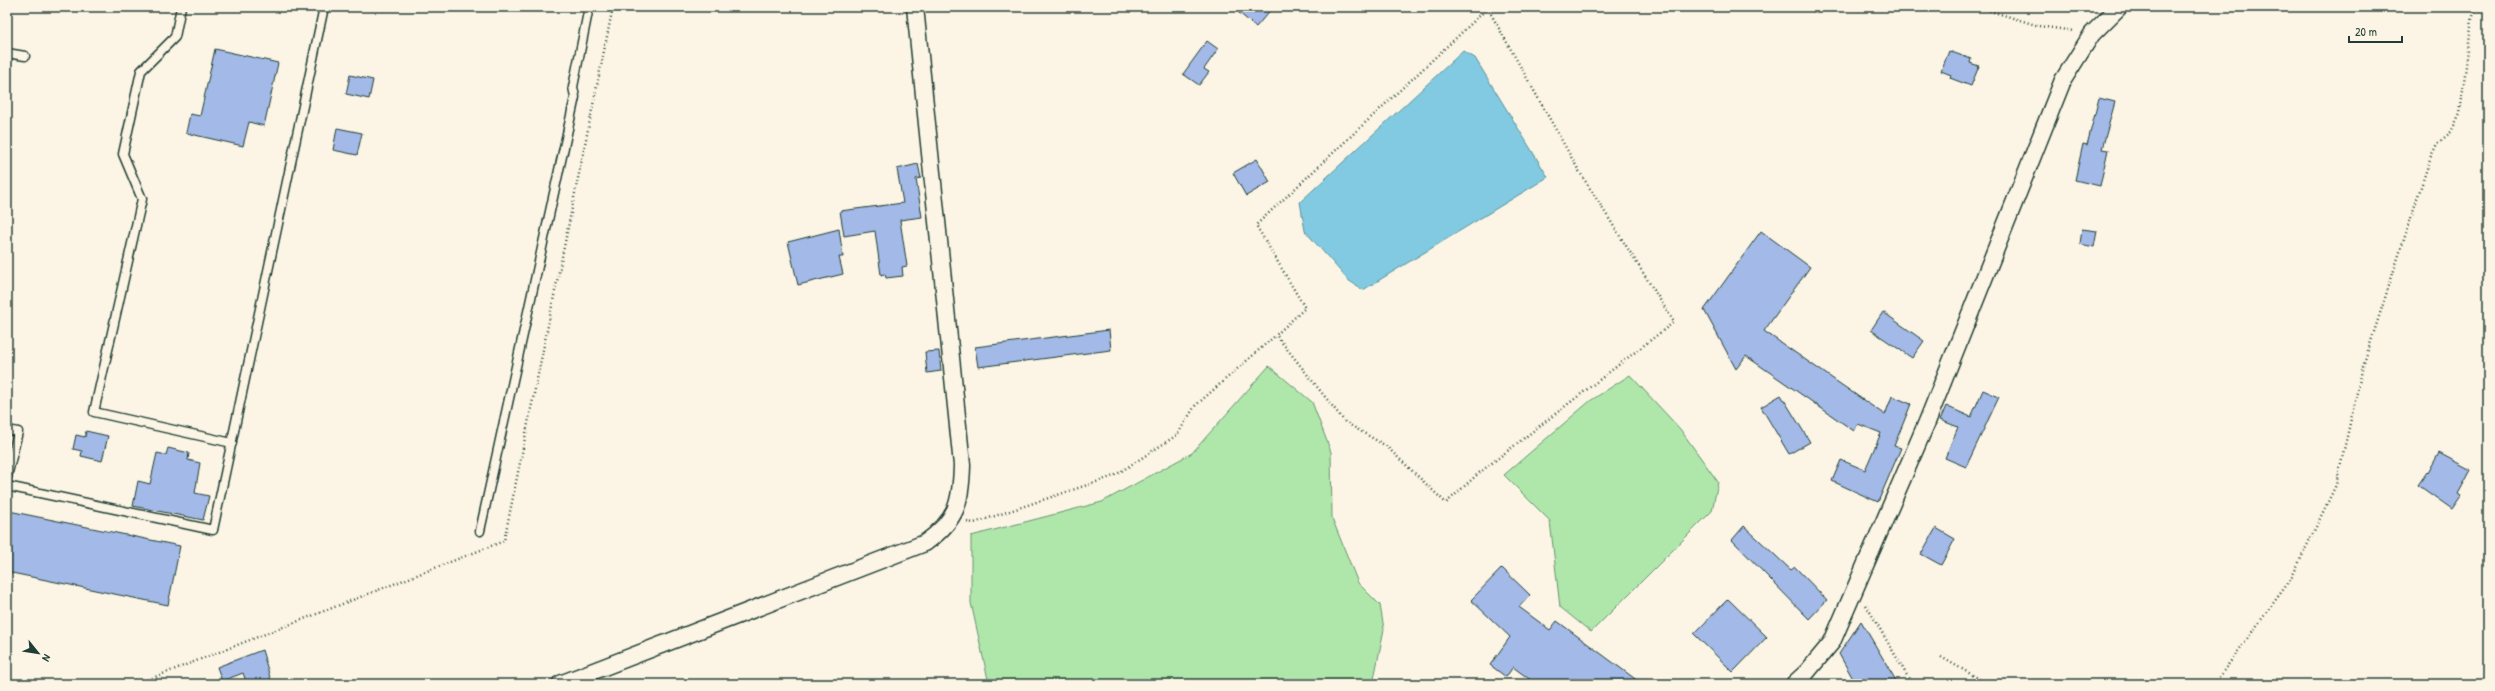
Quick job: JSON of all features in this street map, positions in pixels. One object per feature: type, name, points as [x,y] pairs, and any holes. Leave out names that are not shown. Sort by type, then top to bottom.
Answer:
[{"type":"street","points":[[560,684],[925,543],[940,532],[951,519],[959,505],[962,465],[915,7]]},
{"type":"street","points":[[1794,684],[1807,672],[1832,642],[1927,422],[2064,80],[2092,34],[2119,7]]},
{"type":"lane","points":[[181,7],[175,37],[141,71],[124,146],[123,154],[142,199],[94,412],[232,443]]},
{"type":"lane","points":[[7,486],[212,530],[232,443],[324,7]]},
{"type":"lane","points":[[480,531],[575,97],[573,87],[589,7]]},
{"type":"lane","points":[[7,53],[25,56]]},
{"type":"lane","points":[[7,430],[18,432],[7,477]]},
{"type":"path","points":[[137,684],[504,541],[613,7]]},
{"type":"path","points":[[951,519],[974,523],[1114,476],[1177,435],[1195,406],[1305,308],[1256,225],[1488,7],[1580,171],[1674,322],[1479,473],[1446,503],[1386,446],[1345,422],[1325,399],[1276,335]]},
{"type":"path","points":[[1978,7],[2039,26],[2092,34]]},
{"type":"path","points":[[2214,684],[2291,579],[2336,485],[2362,366],[2429,163],[2437,144],[2452,132],[2460,113],[2472,19],[2476,7]]},
{"type":"path","points":[[1856,587],[1912,684]]},
{"type":"path","points":[[1941,657],[1988,684]]},
{"type":"green space","points":[[1269,366],[1312,402],[1331,452],[1332,518],[1358,583],[1380,605],[1384,629],[1373,684],[989,684],[971,603],[971,536],[1102,502],[1192,453]]},
{"type":"green space","points":[[1630,375],[1680,429],[1718,482],[1712,511],[1591,632],[1560,607],[1550,521],[1504,475],[1590,401]]},
{"type":"water","points":[[1463,51],[1475,58],[1548,177],[1363,290],[1348,280],[1305,231],[1300,202]]},
{"type":"building","points":[[1232,7],[1273,7],[1256,27]]},
{"type":"building","points":[[1207,41],[1218,49],[1204,69],[1209,72],[1199,85],[1183,74]]},
{"type":"building","points":[[215,49],[278,63],[264,126],[249,122],[243,146],[186,133],[190,114],[200,116]]},
{"type":"building","points":[[1949,51],[1971,59],[1970,63],[1979,66],[1971,86],[1950,78],[1951,75],[1941,71]]},
{"type":"building","points":[[350,75],[373,80],[369,99],[346,94]]},
{"type":"building","points":[[2099,98],[2115,102],[2102,149],[2108,150],[2100,186],[2075,180],[2083,144],[2087,145]]},
{"type":"building","points":[[337,128],[362,133],[357,155],[333,150]]},
{"type":"building","points":[[1257,159],[1270,182],[1246,196],[1233,173]]},
{"type":"building","points":[[918,164],[921,178],[916,179],[922,217],[900,220],[907,266],[902,267],[903,276],[886,278],[885,274],[881,275],[875,231],[844,236],[840,211],[903,203],[897,169]]},
{"type":"building","points":[[839,229],[843,257],[839,257],[843,274],[798,285],[788,242]]},
{"type":"building","points":[[2082,229],[2097,231],[2094,247],[2080,244]]},
{"type":"building","points":[[1761,231],[1810,267],[1764,331],[1885,415],[1892,396],[1911,404],[1894,446],[1901,448],[1878,502],[1832,481],[1841,460],[1865,470],[1881,433],[1858,424],[1854,431],[1746,356],[1736,369],[1704,310]]},
{"type":"building","points":[[1883,312],[1924,341],[1912,358],[1871,330]]},
{"type":"building","points":[[1109,330],[1111,350],[978,367],[975,347]]},
{"type":"building","points":[[939,351],[941,371],[927,373],[925,352]]},
{"type":"building","points":[[1983,390],[1999,397],[1966,467],[1945,458],[1958,427],[1940,420],[1946,406],[1971,417]]},
{"type":"building","points":[[1781,395],[1810,442],[1789,454],[1761,407]]},
{"type":"building","points":[[86,431],[108,436],[102,461],[81,456],[82,451],[73,449],[76,435],[85,437]]},
{"type":"building","points":[[168,448],[189,453],[188,460],[200,463],[195,493],[209,496],[203,520],[133,506],[138,481],[150,484],[157,453],[166,455]]},
{"type":"building","points":[[2439,453],[2471,470],[2458,494],[2461,496],[2452,509],[2418,485],[2427,472],[2428,473]]},
{"type":"building","points":[[9,511],[180,546],[168,605],[7,572]]},
{"type":"building","points":[[1744,526],[1791,570],[1795,567],[1827,600],[1809,619],[1732,540]]},
{"type":"building","points":[[1936,528],[1955,539],[1941,565],[1921,554]]},
{"type":"building","points":[[1502,568],[1530,595],[1519,607],[1550,630],[1557,621],[1642,684],[1536,684],[1513,667],[1506,677],[1490,665],[1510,637],[1471,600]]},
{"type":"building","points":[[1728,599],[1767,637],[1733,672],[1694,634]]},
{"type":"building","points":[[1861,621],[1898,684],[1856,684],[1839,654]]},
{"type":"building","points":[[262,650],[272,684],[247,684],[243,673],[222,681],[217,667]]}]
